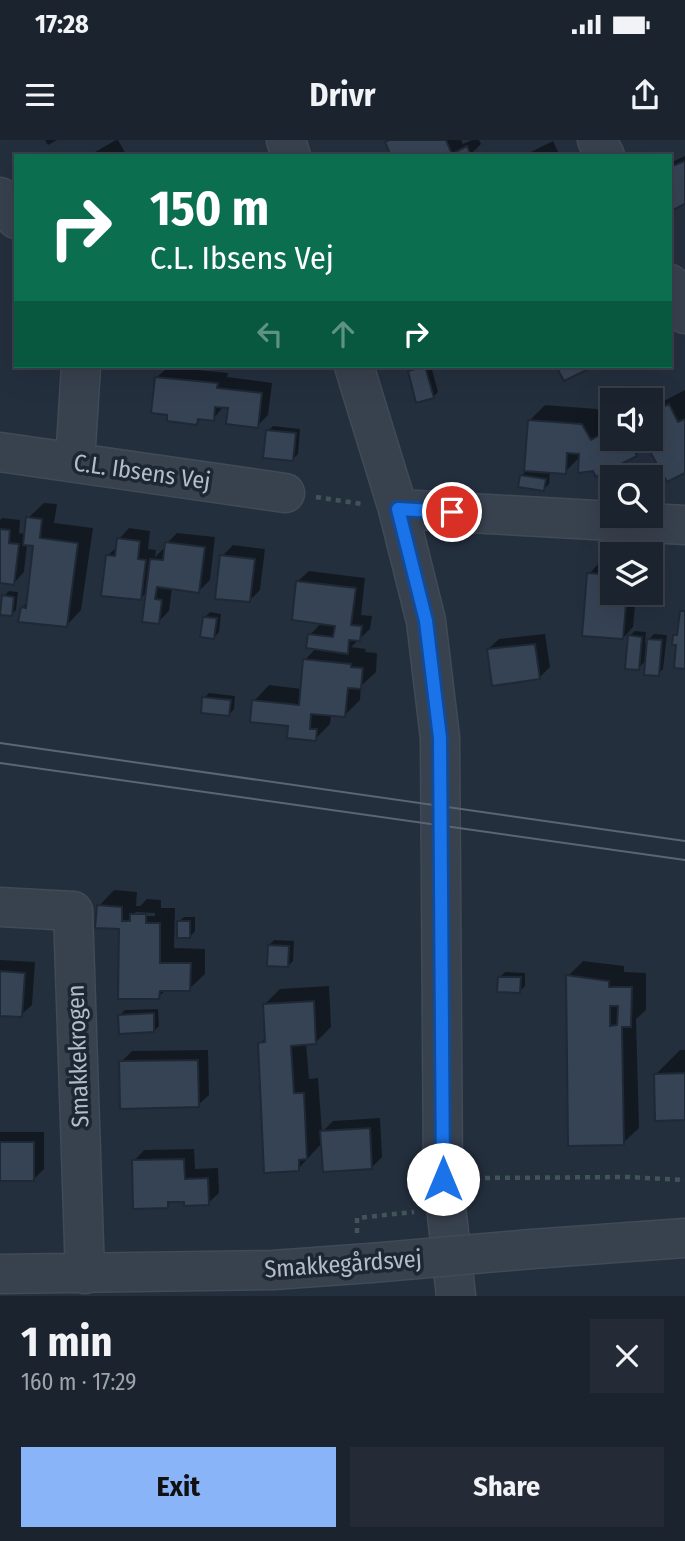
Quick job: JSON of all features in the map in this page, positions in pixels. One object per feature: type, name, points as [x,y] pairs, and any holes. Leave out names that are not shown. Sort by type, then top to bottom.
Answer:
[{"type":"street","points":[[0,197],[14,216]]},
{"type":"street","points":[[672,288],[685,313]]},
{"type":"street","points":[[75,462],[80,368]]},
{"type":"street","points":[[355,368],[398,509],[426,621],[440,738],[445,1194],[456,1296]]},
{"type":"street","name":"C.L. Ibsens Vej","points":[[0,452],[285,493]]},
{"type":"street","points":[[398,509],[685,525]]},
{"type":"street","name":"Smakkekrogen","points":[[0,907],[73,911],[85,1274]]},
{"type":"street","name":"Smakkegårdsvej","points":[[0,1274],[273,1270],[685,1238]]},
{"type":"path","points":[[285,493],[398,509]]},
{"type":"path","points":[[363,1264],[357,1218],[445,1194],[524,1177],[685,1180]]},
{"type":"building","points":[[446,140],[452,154],[390,154],[385,142]]},
{"type":"building","points":[[467,146],[470,154],[452,154]]},
{"type":"building","points":[[685,161],[685,204],[673,210],[672,208],[672,166]]},
{"type":"building","points":[[426,368],[434,398],[416,403],[408,371]]},
{"type":"building","points":[[557,368],[591,368],[564,381]]},
{"type":"building","points":[[155,377],[218,383],[217,388],[262,393],[258,428],[226,424],[228,408],[215,407],[214,421],[198,419],[197,425],[167,421],[167,415],[151,413]]},
{"type":"building","points":[[669,404],[678,422],[685,419],[685,473],[667,482],[663,475],[663,465],[657,465],[650,451],[663,451],[663,407]]},
{"type":"building","points":[[528,420],[582,424],[591,440],[600,435],[600,451],[635,451],[637,456],[619,465],[600,465],[600,475],[596,477],[593,471],[578,473],[579,454],[567,453],[566,474],[524,471]]},
{"type":"building","points":[[266,430],[296,433],[293,461],[263,458]]},
{"type":"building","points":[[520,475],[546,479],[544,491],[518,487]]},
{"type":"building","points":[[26,517],[42,519],[40,538],[78,543],[67,627],[18,622],[21,607],[26,608],[33,546],[23,545]]},
{"type":"building","points":[[0,529],[10,530],[9,543],[19,544],[14,585],[0,583]]},
{"type":"building","points":[[117,538],[140,541],[138,559],[146,560],[141,600],[101,596],[106,555],[115,556]]},
{"type":"building","points":[[165,542],[205,547],[199,593],[157,587],[155,599],[162,600],[159,624],[142,622],[150,559],[163,560]]},
{"type":"building","points":[[220,555],[255,559],[250,602],[215,599]]},
{"type":"building","points":[[587,573],[600,574],[600,605],[626,605],[623,639],[582,636]]},
{"type":"building","points":[[296,581],[356,588],[351,625],[362,626],[360,641],[349,640],[348,654],[306,648],[308,634],[333,637],[335,626],[292,620]]},
{"type":"building","points":[[2,595],[14,597],[12,616],[0,615]]},
{"type":"building","points":[[680,611],[685,611],[685,669],[674,668],[676,645],[672,645],[673,635],[677,635]]},
{"type":"building","points":[[203,617],[217,618],[214,639],[200,637]]},
{"type":"building","points":[[628,635],[642,637],[639,670],[625,669]]},
{"type":"building","points":[[647,639],[662,640],[659,676],[644,675]]},
{"type":"building","points":[[535,644],[540,679],[492,686],[487,649]]},
{"type":"building","points":[[303,659],[351,664],[351,667],[363,668],[361,689],[348,688],[345,717],[311,714],[310,729],[317,729],[316,741],[287,738],[288,726],[250,722],[252,700],[299,705]]},
{"type":"building","points":[[202,697],[231,700],[229,716],[201,713]]},
{"type":"building","points":[[97,905],[122,907],[122,921],[130,921],[130,914],[146,914],[146,923],[160,923],[160,963],[191,963],[190,991],[160,991],[159,999],[118,999],[119,929],[95,928]]},
{"type":"building","points":[[177,921],[190,921],[190,938],[177,938]]},
{"type":"building","points":[[268,945],[289,946],[288,967],[267,966]]},
{"type":"building","points":[[0,971],[25,973],[22,1017],[0,1016]]},
{"type":"building","points":[[566,975],[609,981],[609,987],[632,987],[631,1027],[622,1027],[624,1145],[568,1146]],"holes":[[[610,1006],[618,1006],[617,1025],[610,1026]]]},
{"type":"building","points":[[498,977],[521,977],[520,993],[497,992]]},
{"type":"building","points":[[314,1001],[316,1044],[291,1046],[294,1093],[304,1093],[307,1159],[299,1160],[299,1171],[264,1173],[258,1043],[265,1042],[263,1004]]},
{"type":"building","points":[[154,1013],[154,1032],[119,1034],[118,1015]]},
{"type":"building","points":[[198,1060],[199,1107],[120,1109],[119,1061]]},
{"type":"building","points":[[685,1073],[685,1120],[655,1121],[654,1074]]},
{"type":"building","points":[[370,1128],[372,1169],[323,1172],[320,1131]]},
{"type":"building","points":[[0,1142],[34,1142],[34,1181],[0,1181]]},
{"type":"building","points":[[184,1159],[185,1179],[208,1178],[209,1205],[184,1206],[184,1202],[168,1202],[168,1208],[133,1209],[132,1160]]},
{"type":"tram line","points":[[0,743],[685,841]]},
{"type":"tram line","points":[[0,763],[685,860]]},
{"type":"route","points":[[443,1179],[440,738],[426,621],[398,509],[452,512]]}]
